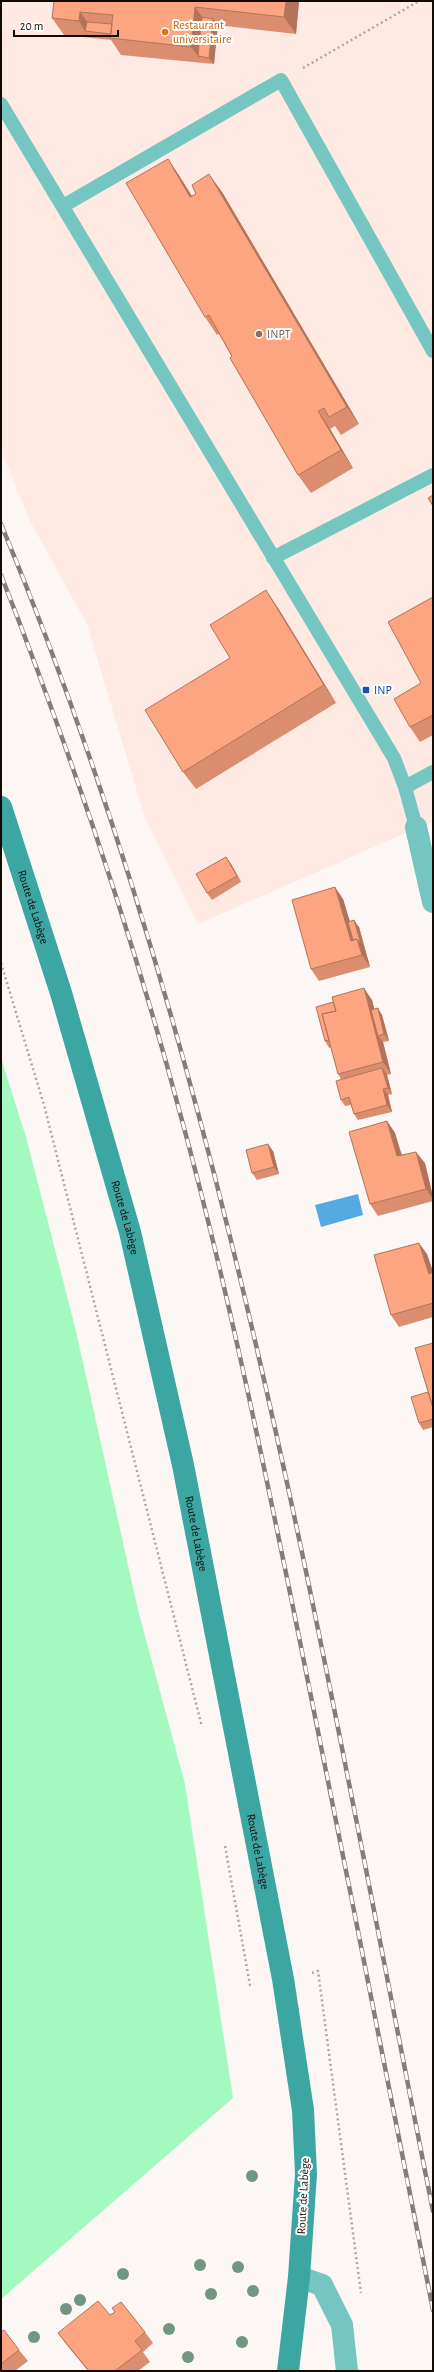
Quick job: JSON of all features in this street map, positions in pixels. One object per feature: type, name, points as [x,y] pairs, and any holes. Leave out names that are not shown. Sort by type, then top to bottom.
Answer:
[{"type":"main road","name":"Route de Labège","points":[[1,807],[59,985],[128,1224],[183,1465],[282,1971],[303,2110],[306,2174],[298,2277],[288,2371]]},
{"type":"street","points":[[416,827],[433,902]]},
{"type":"street","points":[[298,2277],[322,2285],[342,2324],[347,2371]]},
{"type":"lane","points":[[62,206],[281,80],[433,351]]},
{"type":"lane","points":[[1,104],[394,758],[405,787],[416,827]]},
{"type":"lane","points":[[273,558],[433,475]]},
{"type":"lane","points":[[405,787],[433,772]]},
{"type":"path","points":[[281,80],[419,1]]},
{"type":"shaded area","points":[[1,1],[433,1],[433,821],[198,924],[145,818],[87,624],[30,521],[1,450]]},
{"type":"green space","points":[[1,1058],[26,1137],[76,1331],[138,1610],[185,1784],[233,2098],[1,2299]]},
{"type":"water","points":[[358,1194],[363,1215],[321,1227],[315,1205]]},
{"type":"building","points":[[54,1],[286,1],[284,17],[195,7],[191,47],[110,38],[113,15],[80,12],[79,21],[52,18]]},
{"type":"building","points":[[202,17],[213,19],[209,58],[198,56]]},
{"type":"building","points":[[87,22],[112,24],[111,34],[85,31]]},
{"type":"building","points":[[168,159],[190,197],[196,194],[192,185],[209,174],[347,407],[329,417],[324,408],[318,411],[341,450],[298,475],[230,358],[232,356],[209,315],[205,317],[126,183]]},
{"type":"building","points":[[433,495],[433,506],[428,498]]},
{"type":"building","points":[[266,590],[324,685],[183,772],[145,710],[230,658],[210,625]]},
{"type":"building","points":[[433,597],[433,715],[410,727],[394,699],[421,683],[388,622]]},
{"type":"building","points":[[226,857],[237,876],[207,893],[196,874]]},
{"type":"building","points":[[335,887],[351,941],[357,939],[362,955],[311,969],[292,900]]},
{"type":"building","points":[[354,920],[361,944],[357,939],[353,940],[348,922]]},
{"type":"building","points":[[364,988],[383,1062],[338,1074],[322,1014],[336,1011],[332,997]]},
{"type":"building","points":[[333,1002],[336,1011],[322,1014],[329,1040],[325,1041],[316,1007]]},
{"type":"building","points":[[378,1008],[384,1034],[378,1036],[371,1010]]},
{"type":"building","points":[[382,1068],[388,1088],[383,1089],[387,1105],[354,1114],[349,1097],[341,1100],[336,1081]]},
{"type":"building","points":[[387,1121],[397,1156],[416,1152],[426,1189],[370,1204],[349,1132]]},
{"type":"building","points":[[268,1144],[274,1167],[252,1173],[246,1150]]},
{"type":"building","points":[[419,1243],[429,1274],[433,1272],[433,1303],[391,1315],[374,1255]]},
{"type":"building","points":[[433,1343],[433,1408],[415,1348]]},
{"type":"building","points":[[428,1392],[433,1408],[433,1419],[419,1423],[411,1397]]},
{"type":"building","points":[[98,2301],[110,2315],[115,2312],[112,2308],[121,2302],[145,2332],[135,2341],[142,2350],[115,2371],[89,2371],[58,2333]]},
{"type":"building","points":[[4,2330],[19,2350],[1,2364],[1,2332]]},
{"type":"railway","points":[[1,524],[79,728],[147,935],[207,1145],[259,1356],[306,1569],[433,2211]]},
{"type":"railway","points":[[1,575],[75,774],[120,909],[161,1045],[213,1239],[283,1558],[433,2310]]},
{"type":"place","name":"Restaurant universitaire","points":[[165,32]]},
{"type":"place","name":"INPT","points":[[259,334]]},
{"type":"place","name":"INP","points":[[366,690]]}]
